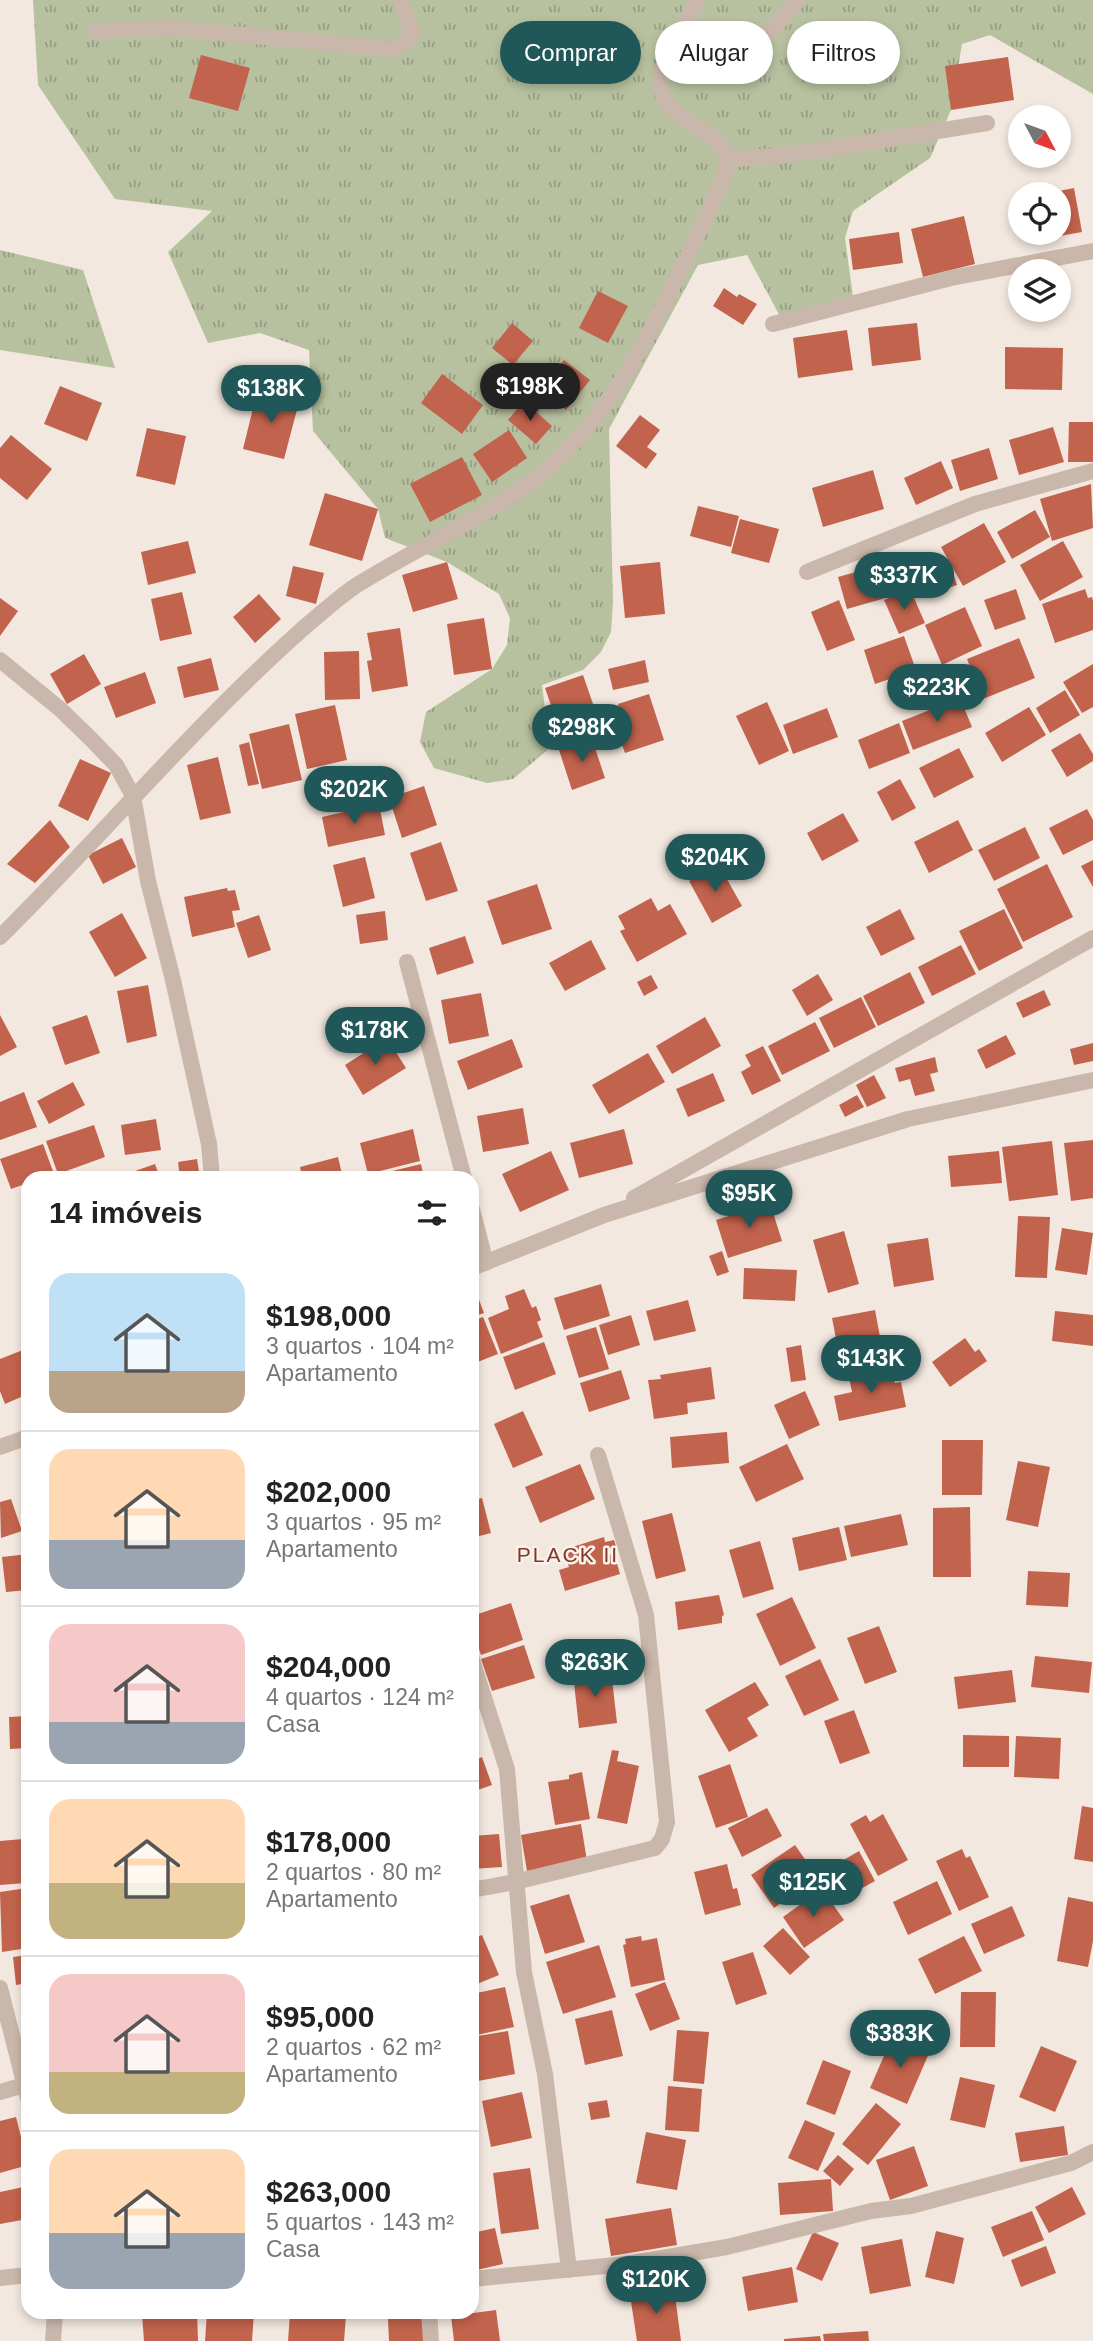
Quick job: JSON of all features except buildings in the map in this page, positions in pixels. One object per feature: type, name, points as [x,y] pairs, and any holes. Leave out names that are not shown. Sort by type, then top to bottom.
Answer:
[{"type":"street","points":[[95,31],[170,28],[390,49],[407,42],[412,33],[401,0]]},
{"type":"street","points":[[686,21],[698,0]]},
{"type":"street","points":[[773,26],[798,0]]},
{"type":"street","points":[[0,937],[224,703],[307,625],[354,587],[453,532],[525,487],[588,426],[632,366],[722,183],[728,160],[713,138],[671,109],[660,84]]},
{"type":"street","points":[[728,160],[796,154],[987,124]]},
{"type":"street","points":[[773,324],[951,278],[1093,251]]},
{"type":"street","points":[[807,572],[975,504],[1093,471]]},
{"type":"street","points":[[0,660],[60,709],[91,739],[116,765],[133,796],[148,881],[209,1144],[211,1171]]},
{"type":"street","points":[[604,1215],[1093,938]]},
{"type":"street","points":[[407,962],[462,1171]]},
{"type":"street","points":[[479,1265],[604,1215],[908,1119],[1093,1080]]},
{"type":"street","points":[[0,1447],[21,1440]]},
{"type":"street","points":[[479,1889],[655,1848],[662,1839],[667,1822],[646,1615],[598,1455]]},
{"type":"street","points":[[479,1682],[507,1769],[524,1972],[545,2074],[569,2270]]},
{"type":"street","points":[[0,1988],[21,2071]]},
{"type":"street","points":[[0,2092],[21,2091]]},
{"type":"street","points":[[479,2278],[654,2261],[753,2241],[871,2211],[911,2206],[1071,2163],[1093,2152]]},
{"type":"street","points":[[0,2278],[21,2276]]},
{"type":"street","points":[[53,2341],[55,2319]]},
{"type":"street","points":[[429,2319],[430,2341]]},
{"type":"green space","points":[[33,0],[1093,0],[1093,94],[990,35],[962,44],[951,110],[930,158],[853,211],[845,238],[853,297],[781,318],[747,255],[698,265],[609,429],[613,602],[611,632],[601,652],[583,670],[542,685],[550,748],[513,779],[487,783],[434,768],[420,742],[426,712],[492,669],[507,645],[510,618],[499,594],[447,562],[385,538],[378,509],[313,431],[309,350],[260,333],[208,343],[168,252],[212,211],[115,199],[38,85]]},
{"type":"green space","points":[[0,250],[83,270],[115,368],[0,350]]},
{"type":"district","name":"PLACK II","points":[[568,1554]]}]
